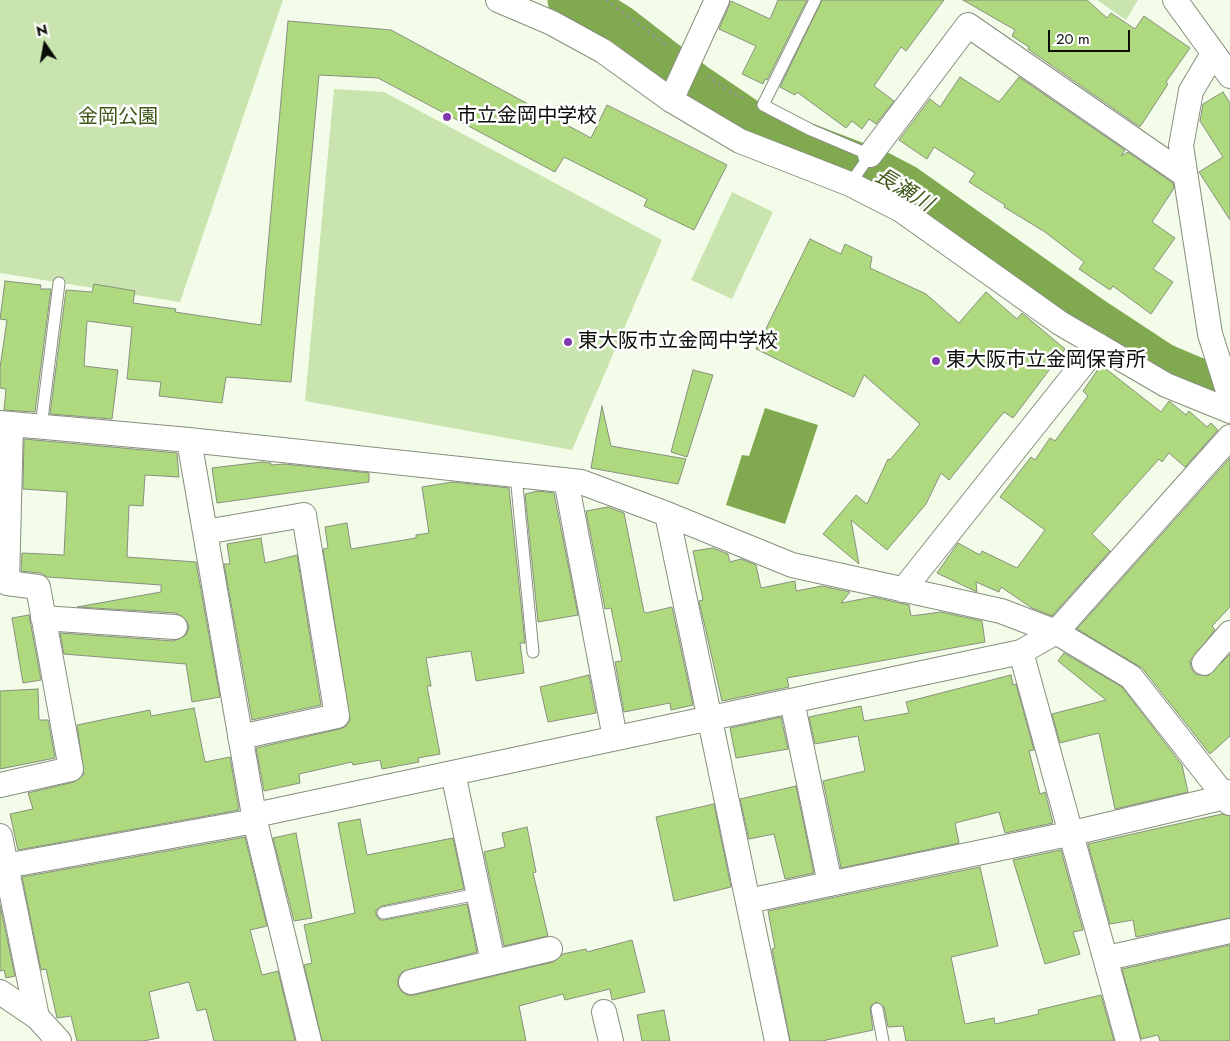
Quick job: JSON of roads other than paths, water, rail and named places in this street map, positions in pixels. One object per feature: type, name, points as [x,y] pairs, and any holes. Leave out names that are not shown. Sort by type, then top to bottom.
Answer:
[{"type":"street","points":[[498,0],[552,23],[603,51],[678,85],[740,141],[861,168],[901,210],[1060,323],[1166,386],[1230,411]]},
{"type":"street","points":[[678,85],[717,0]]},
{"type":"street","points":[[1175,0],[1230,76]]},
{"type":"street","points":[[861,168],[968,25],[1186,175]]},
{"type":"street","points":[[1213,54],[1191,91],[1181,146],[1210,334],[1230,397]]},
{"type":"street","points":[[1210,334],[1230,350]]},
{"type":"street","points":[[903,590],[1098,345]]},
{"type":"street","points":[[0,785],[71,769],[38,587],[7,583],[5,423],[189,440],[580,482],[667,514],[792,565],[1001,611],[1056,632],[1131,677],[1228,797],[1073,833],[748,901]]},
{"type":"street","points":[[255,822],[255,815],[1021,652],[1056,632],[1230,438]]},
{"type":"street","points":[[189,440],[255,822],[309,1041]]},
{"type":"street","points":[[566,480],[615,738]]},
{"type":"street","points":[[667,514],[778,1041]]},
{"type":"street","points":[[205,532],[304,515],[337,716],[240,737]]},
{"type":"street","points":[[43,618],[175,627]]},
{"type":"street","points":[[1204,664],[1230,633]]},
{"type":"street","points":[[1021,652],[1073,833],[1128,1041]]},
{"type":"street","points":[[792,700],[830,884]]},
{"type":"street","points":[[453,773],[493,962]]},
{"type":"street","points":[[3,867],[255,822]]},
{"type":"street","points":[[0,836],[3,867],[37,1017]]},
{"type":"street","points":[[1107,958],[1230,931]]},
{"type":"street","points":[[412,982],[550,949]]},
{"type":"street","points":[[0,992],[37,1017],[59,1041]]},
{"type":"street","points":[[604,1012],[611,1041]]},
{"type":"lane","points":[[815,0],[763,105],[811,130],[861,168]]},
{"type":"lane","points":[[41,427],[60,282]]},
{"type":"lane","points":[[516,475],[533,652]]},
{"type":"lane","points":[[383,913],[478,894]]},
{"type":"lane","points":[[877,1009],[883,1041]]},
{"type":"waterway","name":"長瀬川","points":[[572,0],[617,28],[692,86],[751,126],[876,174],[903,188],[1091,321],[1161,367],[1194,381],[1230,391]]},
{"type":"place","name":"市立金岡中学校","points":[[447,117]]},
{"type":"place","name":"東大阪市立金岡中学校","points":[[568,342]]},
{"type":"place","name":"東大阪市立金岡保育所","points":[[936,361]]},
{"type":"park label","name":"金岡公園","points":[[118,118]]}]
